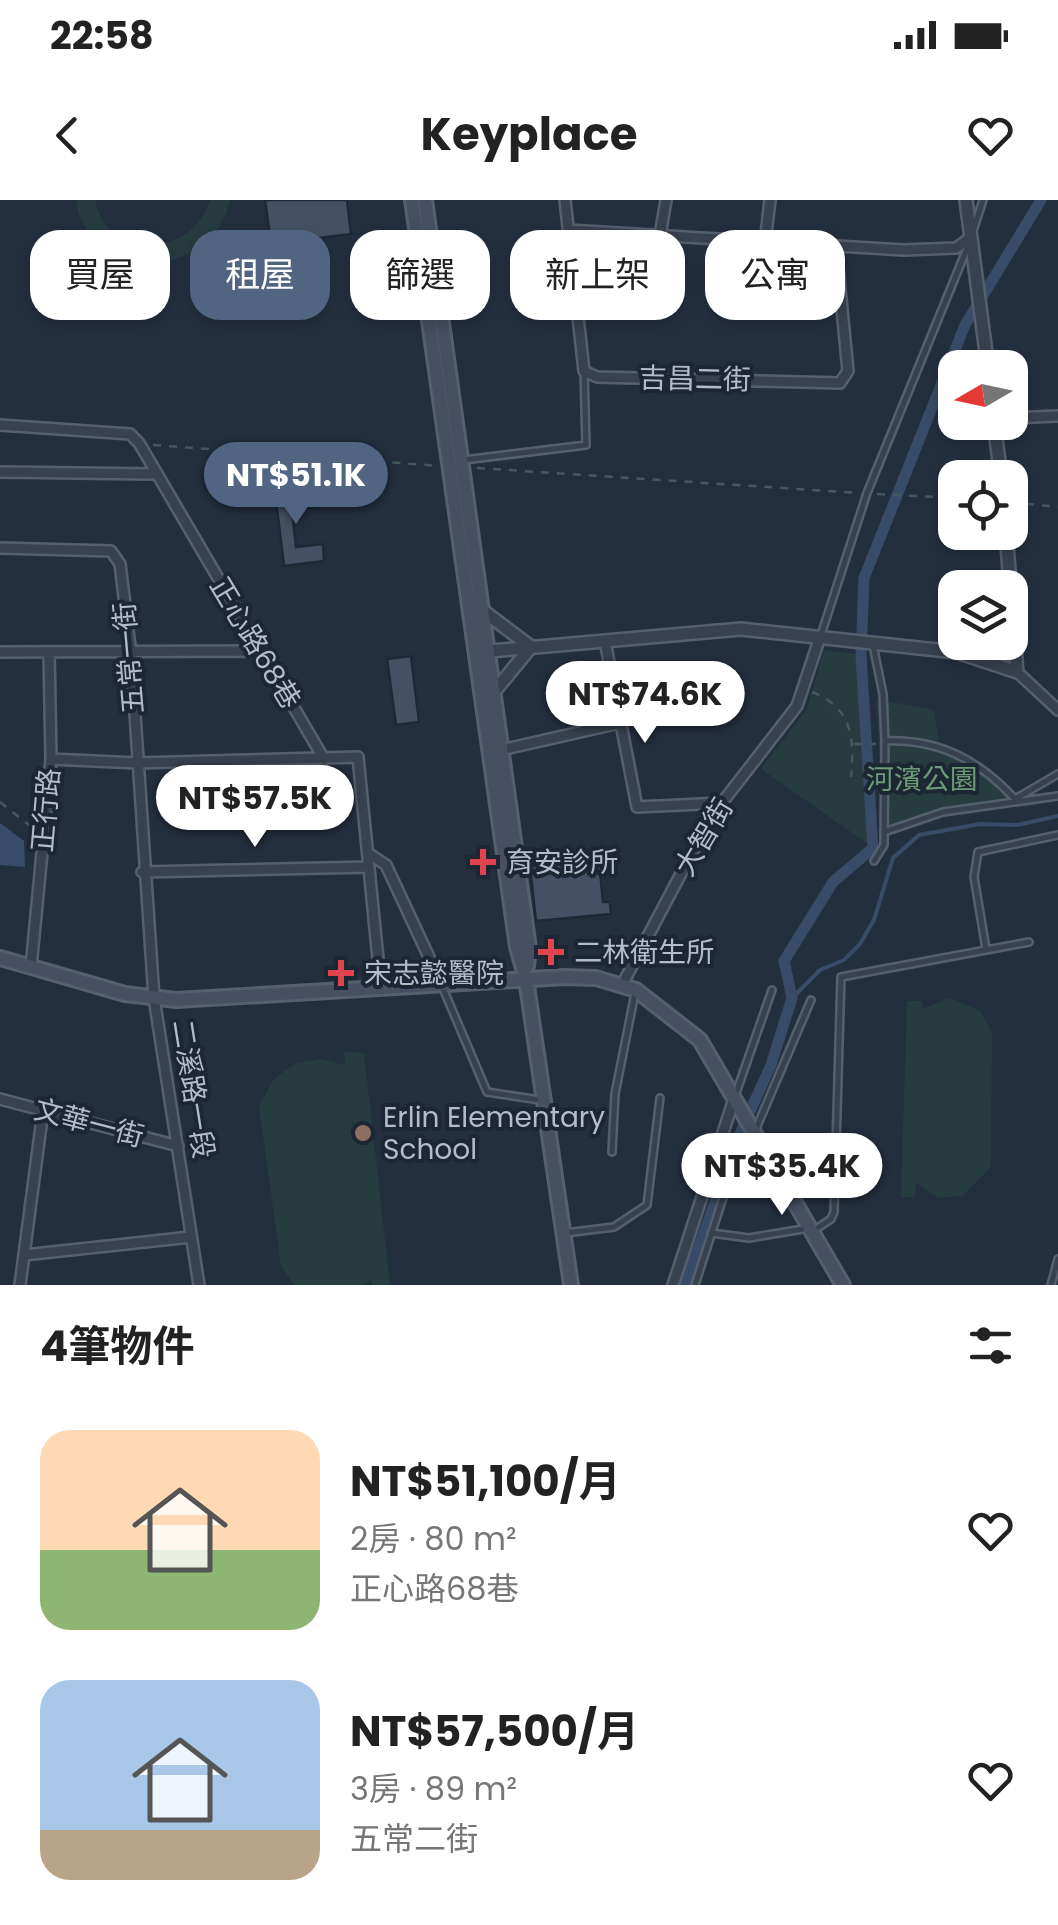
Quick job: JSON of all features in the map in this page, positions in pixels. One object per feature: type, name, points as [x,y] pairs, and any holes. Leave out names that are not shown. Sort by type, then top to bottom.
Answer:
[{"type":"main road","points":[[412,200],[482,610],[482,652],[493,693],[528,948],[526,979]]},
{"type":"main road","points":[[425,200],[517,947],[526,979],[571,1285]]},
{"type":"main road","name":"二溪路一段","points":[[0,958],[126,994],[154,998]]},
{"type":"main road","points":[[154,998],[526,979],[596,978],[629,988],[700,1040],[843,1285]]},
{"type":"street","points":[[565,200],[569,230]]},
{"type":"street","points":[[661,230],[666,200]]},
{"type":"street","points":[[767,230],[770,200]]},
{"type":"street","points":[[966,200],[986,350]]},
{"type":"street","points":[[845,247],[956,248],[970,238]]},
{"type":"street","points":[[579,320],[584,371]]},
{"type":"street","name":"吉昌二街","points":[[584,371],[596,377],[840,383],[848,370],[843,320]]},
{"type":"street","points":[[1028,417],[1058,416]]},
{"type":"street","points":[[0,425],[130,434],[139,443]]},
{"type":"street","name":"正心路68巷","points":[[139,443],[324,758]]},
{"type":"street","points":[[0,472],[154,474]]},
{"type":"street","name":"五常一街","points":[[0,548],[111,551],[120,564],[154,998]]},
{"type":"street","points":[[482,610],[531,647]]},
{"type":"street","points":[[482,652],[741,629],[938,650]]},
{"type":"street","name":"大智街","points":[[629,988],[722,803],[797,706],[819,640]]},
{"type":"street","points":[[604,641],[637,807],[722,803]]},
{"type":"street","points":[[493,693],[531,647]]},
{"type":"street","points":[[0,652],[260,651]]},
{"type":"street","name":"正行路","points":[[31,967],[51,759],[49,652]]},
{"type":"street","points":[[980,660],[1017,672],[1058,710]]},
{"type":"street","points":[[1016,660],[1017,672]]},
{"type":"street","points":[[501,750],[620,724]]},
{"type":"street","points":[[51,759],[136,763],[358,757],[381,988]]},
{"type":"street","points":[[368,852],[386,864],[442,985]]},
{"type":"street","points":[[142,872],[369,867]]},
{"type":"street","name":"二溪路一段","points":[[154,998],[200,1285]]},
{"type":"street","points":[[673,1285],[735,1097]]},
{"type":"street","name":"文華一街","points":[[0,1100],[178,1146]]},
{"type":"street","points":[[20,1285],[43,1111]]},
{"type":"street","points":[[24,1255],[190,1237]]},
{"type":"lane","points":[[819,640],[867,493],[984,200]]},
{"type":"lane","points":[[457,464],[586,446],[584,371]]},
{"type":"lane","points":[[873,644],[883,694],[884,741],[884,845],[874,861]]},
{"type":"lane","points":[[884,741],[913,740],[956,752],[991,773],[1015,799],[1036,803],[1058,796]]},
{"type":"lane","points":[[884,832],[943,812],[1015,799],[1058,774]]},
{"type":"lane","points":[[986,948],[974,877],[978,852],[1058,836]]},
{"type":"lane","points":[[710,1233],[749,1238],[812,1229],[834,1212],[841,977],[1029,942]]},
{"type":"lane","points":[[442,985],[487,1092],[542,1096]]},
{"type":"lane","points":[[612,1152],[614,1094],[629,988]]},
{"type":"lane","points":[[735,1097],[772,990]]},
{"type":"lane","points":[[698,1285],[710,1233],[730,1176],[755,1131],[810,1000]]},
{"type":"lane","points":[[562,1234],[614,1227],[647,1206],[660,1098]]},
{"type":"lane","points":[[1051,1285],[1058,1259]]},
{"type":"path","points":[[139,443],[938,497]]},
{"type":"path","points":[[1028,504],[1058,506]]},
{"type":"path","points":[[806,690],[832,701],[851,728],[851,777]]},
{"type":"path","points":[[853,745],[874,744]]},
{"type":"path","points":[[0,802],[44,836]]},
{"type":"green space","points":[[76,200],[95,200],[103,221],[111,230],[85,228]]},
{"type":"green space","points":[[210,200],[230,200],[219,227],[190,230],[201,219]]},
{"type":"green space","points":[[190,230],[190,252],[170,260],[170,242]]},
{"type":"green space","name":"河濱公園","points":[[824,650],[856,654],[868,844],[761,769],[807,709]]},
{"type":"green space","name":"河濱公園","points":[[876,699],[934,710],[939,743],[983,765],[1019,799],[906,824],[885,839]]},
{"type":"green space","points":[[949,998],[980,1011],[992,1032],[991,1167],[962,1196],[938,1198],[916,1183],[915,1197],[901,1197],[907,1001],[922,1001],[923,1009]]},
{"type":"green space","points":[[344,1052],[364,1053],[390,1285],[372,1285],[371,1280],[364,1285],[294,1285],[281,1266],[259,1107],[273,1080],[294,1064],[322,1059],[345,1065]]},
{"type":"water","points":[[0,823],[24,841],[25,867],[0,865]]},
{"type":"building","points":[[265,200],[347,200],[350,234],[330,237],[330,230],[269,230]]},
{"type":"building","points":[[316,488],[318,507],[292,510],[296,547],[323,544],[324,561],[284,566],[275,492]]},
{"type":"building","points":[[411,656],[419,722],[396,725],[387,659]]},
{"type":"building","points":[[608,859],[609,871],[600,871],[603,902],[610,902],[611,914],[536,921],[530,866]]},
{"type":"waterway","points":[[685,1285],[738,1138],[771,1065],[792,998],[784,961],[833,882],[873,848],[861,656],[864,578],[965,325],[1041,200]]},
{"type":"waterway","points":[[792,998],[820,970],[844,960],[860,944],[874,920],[893,858],[919,835],[980,824],[1017,825],[1058,816]]},
{"type":"place","name":"育安診所","points":[[483,862]]},
{"type":"place","name":"二林衛生所","points":[[551,952]]},
{"type":"place","name":"宋志懿醫院","points":[[341,973]]},
{"type":"place","name":"Erlin Elementary School","points":[[363,1133]]}]
